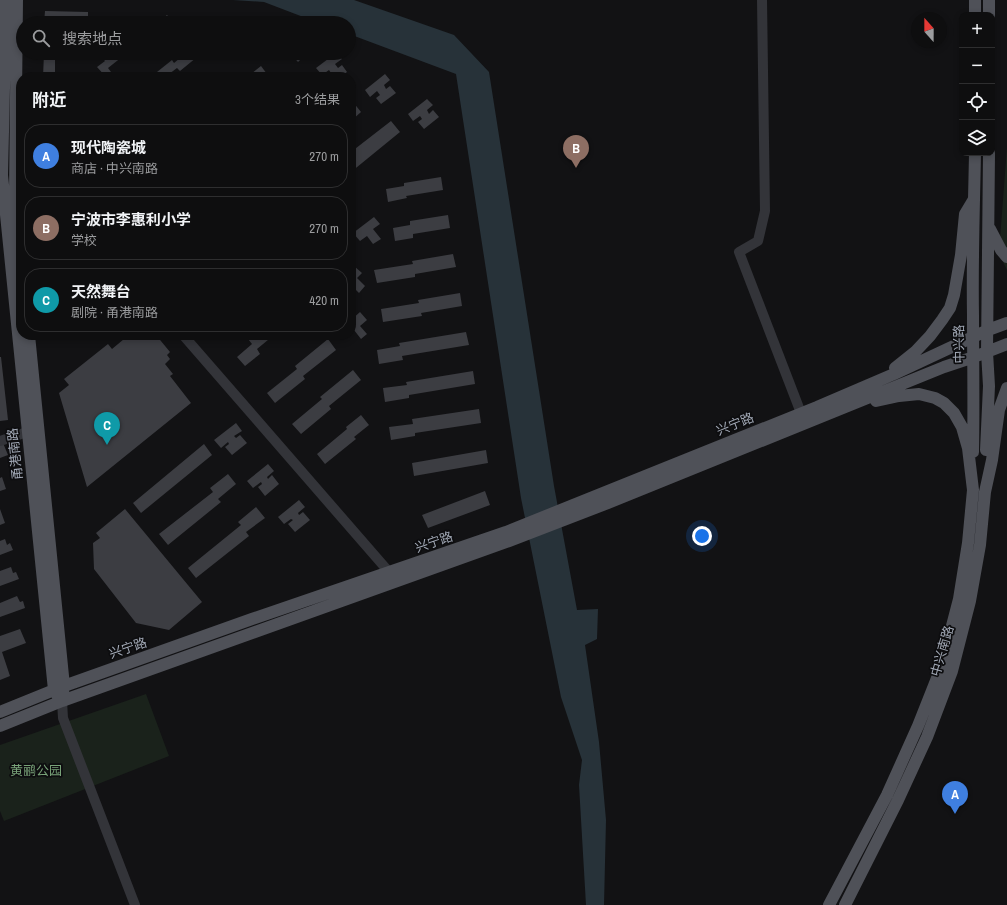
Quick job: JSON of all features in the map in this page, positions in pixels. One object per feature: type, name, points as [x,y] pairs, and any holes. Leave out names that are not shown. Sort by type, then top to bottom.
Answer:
[{"type":"main road","name":"甬港南路","points":[[6,0],[2,175],[10,196],[16,229]]},
{"type":"main road","name":"甬港南路","points":[[16,16],[17,0]]},
{"type":"main road","points":[[975,0],[975,12]]},
{"type":"main road","points":[[989,0],[989,12]]},
{"type":"main road","name":"甬港南路","points":[[16,28],[10,196],[16,279]]},
{"type":"main road","name":"中兴路","points":[[974,156],[973,389],[979,491]]},
{"type":"main road","points":[[979,491],[989,386],[987,352],[989,156]]},
{"type":"main road","name":"中兴路","points":[[950,308],[954,295],[961,255],[965,214],[974,198]]},
{"type":"main road","points":[[989,227],[1001,250],[1007,257]]},
{"type":"main road","name":"兴宁路","points":[[872,384],[903,363],[915,352],[950,308]]},
{"type":"main road","name":"兴宁路","points":[[601,500],[801,413],[872,384],[988,330],[1007,323]]},
{"type":"main road","name":"甬港南路","points":[[20,340],[27,432],[59,688]]},
{"type":"main road","name":"甬港南路","points":[[29,340],[59,688]]},
{"type":"main road","name":"兴宁路","points":[[0,726],[62,701],[508,537],[856,403],[944,367],[1007,344]]},
{"type":"main road","name":"中兴南路","points":[[979,491],[992,460],[999,410],[1007,388]]},
{"type":"main road","name":"兴宁路","points":[[856,403],[919,394],[935,398],[944,403]]},
{"type":"main road","name":"中兴南路","points":[[845,905],[898,800],[927,737],[946,669],[970,601],[980,545],[979,491],[962,427],[954,413],[944,403]]},
{"type":"main road","name":"兴宁路","points":[[0,712],[59,688],[389,572],[508,537]]},
{"type":"main road","name":"中兴南路","points":[[829,905],[887,795],[946,669]]},
{"type":"main road","points":[[59,688],[62,701]]},
{"type":"street","points":[[762,0],[765,211],[758,241],[738,252],[801,413]]},
{"type":"street","points":[[187,340],[389,572]]},
{"type":"street","points":[[0,441],[27,432]]},
{"type":"street","points":[[62,701],[63,718],[135,905]]},
{"type":"green space","points":[[1007,147],[1007,270],[1003,262],[1000,239]]},
{"type":"green space","name":"黄鹂公园","points":[[146,694],[169,756],[4,821],[0,811],[0,745]]},
{"type":"shaded area","points":[[233,0],[354,0],[454,35],[489,72],[554,486],[577,610],[598,609],[597,639],[585,645],[599,742],[606,820],[604,905],[586,905],[579,785],[582,760],[561,697],[521,498],[456,74],[356,37],[356,16],[301,16],[264,2]]},
{"type":"building","points":[[45,11],[88,12],[88,16],[45,16]]},
{"type":"building","points":[[44,60],[55,60],[55,72],[43,72]]},
{"type":"building","points":[[104,60],[118,60],[108,68],[111,72],[102,72],[97,67],[105,61]]},
{"type":"building","points":[[172,60],[174,63],[178,60],[193,60],[180,71],[177,68],[172,72],[157,72]]},
{"type":"building","points":[[327,60],[341,60],[335,64],[338,68],[342,65],[347,72],[330,72],[329,70],[326,72],[319,72],[316,68]]},
{"type":"building","points":[[261,66],[266,72],[253,72]]},
{"type":"building","points":[[385,74],[390,80],[384,85],[386,89],[390,86],[396,93],[381,104],[376,98],[380,95],[377,91],[370,97],[365,90]]},
{"type":"building","points":[[427,99],[433,105],[427,110],[429,114],[433,110],[439,117],[424,129],[418,122],[422,119],[420,116],[413,121],[408,114]]},
{"type":"building","points":[[356,106],[361,112],[356,116]]},
{"type":"building","points":[[391,121],[400,132],[356,168],[356,148]]},
{"type":"building","points":[[441,177],[443,190],[406,196],[407,198],[388,202],[386,189],[404,186],[404,183]]},
{"type":"building","points":[[448,215],[450,228],[413,234],[413,238],[395,241],[393,228],[410,225],[410,221]]},
{"type":"building","points":[[374,217],[380,224],[373,229],[381,239],[373,244],[367,236],[360,241],[356,236],[356,231]]},
{"type":"building","points":[[453,254],[456,267],[415,274],[415,277],[377,283],[374,270],[413,264],[412,261]]},
{"type":"building","points":[[356,268],[362,273],[357,278],[365,286],[359,293],[356,290]]},
{"type":"building","points":[[460,293],[462,306],[421,313],[422,316],[383,322],[381,309],[419,303],[418,300]]},
{"type":"building","points":[[360,312],[367,320],[360,326],[367,334],[361,339],[356,333],[356,316]]},
{"type":"building","points":[[466,332],[469,345],[402,356],[403,360],[379,364],[377,350],[400,346],[399,343]]},
{"type":"building","points":[[123,340],[160,340],[170,352],[167,355],[170,359],[165,364],[173,374],[170,376],[191,403],[87,487],[59,393],[69,385],[64,379],[108,344],[112,349]]},
{"type":"building","points":[[249,340],[268,340],[257,349],[260,354],[245,366],[237,357],[252,344]]},
{"type":"building","points":[[327,340],[329,340],[336,350],[303,376],[305,379],[275,403],[267,393],[297,369],[295,366]]},
{"type":"building","points":[[0,357],[8,420],[0,421]]},
{"type":"building","points":[[353,370],[361,380],[329,406],[331,409],[301,434],[292,424],[322,399],[320,397]]},
{"type":"building","points":[[473,371],[475,384],[409,395],[409,398],[385,402],[383,388],[407,385],[406,382]]},
{"type":"building","points":[[479,409],[481,423],[415,433],[415,436],[391,440],[389,427],[413,424],[412,419]]},
{"type":"building","points":[[361,415],[369,425],[354,437],[356,439],[325,464],[317,454]]},
{"type":"building","points":[[236,423],[242,431],[234,436],[236,438],[240,435],[247,443],[232,455],[225,447],[229,444],[228,442],[221,448],[214,440]]},
{"type":"building","points":[[3,443],[8,455],[0,458],[0,444]]},
{"type":"building","points":[[204,444],[212,455],[141,513],[133,503]]},
{"type":"building","points":[[486,450],[488,463],[414,476],[412,463]]},
{"type":"building","points":[[268,464],[274,471],[267,477],[268,479],[272,475],[279,484],[265,496],[258,487],[262,484],[261,482],[253,488],[247,481]]},
{"type":"building","points":[[228,474],[236,484],[218,499],[221,502],[168,545],[159,534],[213,492],[210,488]]},
{"type":"building","points":[[2,477],[6,489],[0,491],[0,478]]},
{"type":"building","points":[[485,491],[490,505],[428,528],[422,515]]},
{"type":"building","points":[[299,500],[305,507],[298,513],[299,515],[303,512],[310,520],[295,532],[288,524],[293,520],[291,519],[284,524],[278,517]]},
{"type":"building","points":[[256,507],[265,518],[246,532],[249,536],[196,578],[188,568],[241,525],[238,522]]},
{"type":"building","points":[[0,509],[5,523],[0,525]]},
{"type":"building","points":[[125,509],[202,602],[169,630],[136,623],[94,569],[93,543],[100,538],[96,533]]},
{"type":"building","points":[[5,539],[7,545],[10,543],[13,550],[0,555],[0,541]]},
{"type":"building","points":[[11,567],[13,573],[16,572],[19,579],[0,586],[0,571]]},
{"type":"building","points":[[17,596],[20,602],[23,601],[25,608],[0,617],[0,603]]},
{"type":"building","points":[[20,629],[26,643],[2,652],[10,676],[0,680],[0,636]]},
{"type":"place","name":"宁波市李惠利小学","points":[[576,168]]},
{"type":"place","name":"天然舞台","points":[[107,445]]},
{"type":"place","name":"现代陶瓷城","points":[[955,814]]}]
